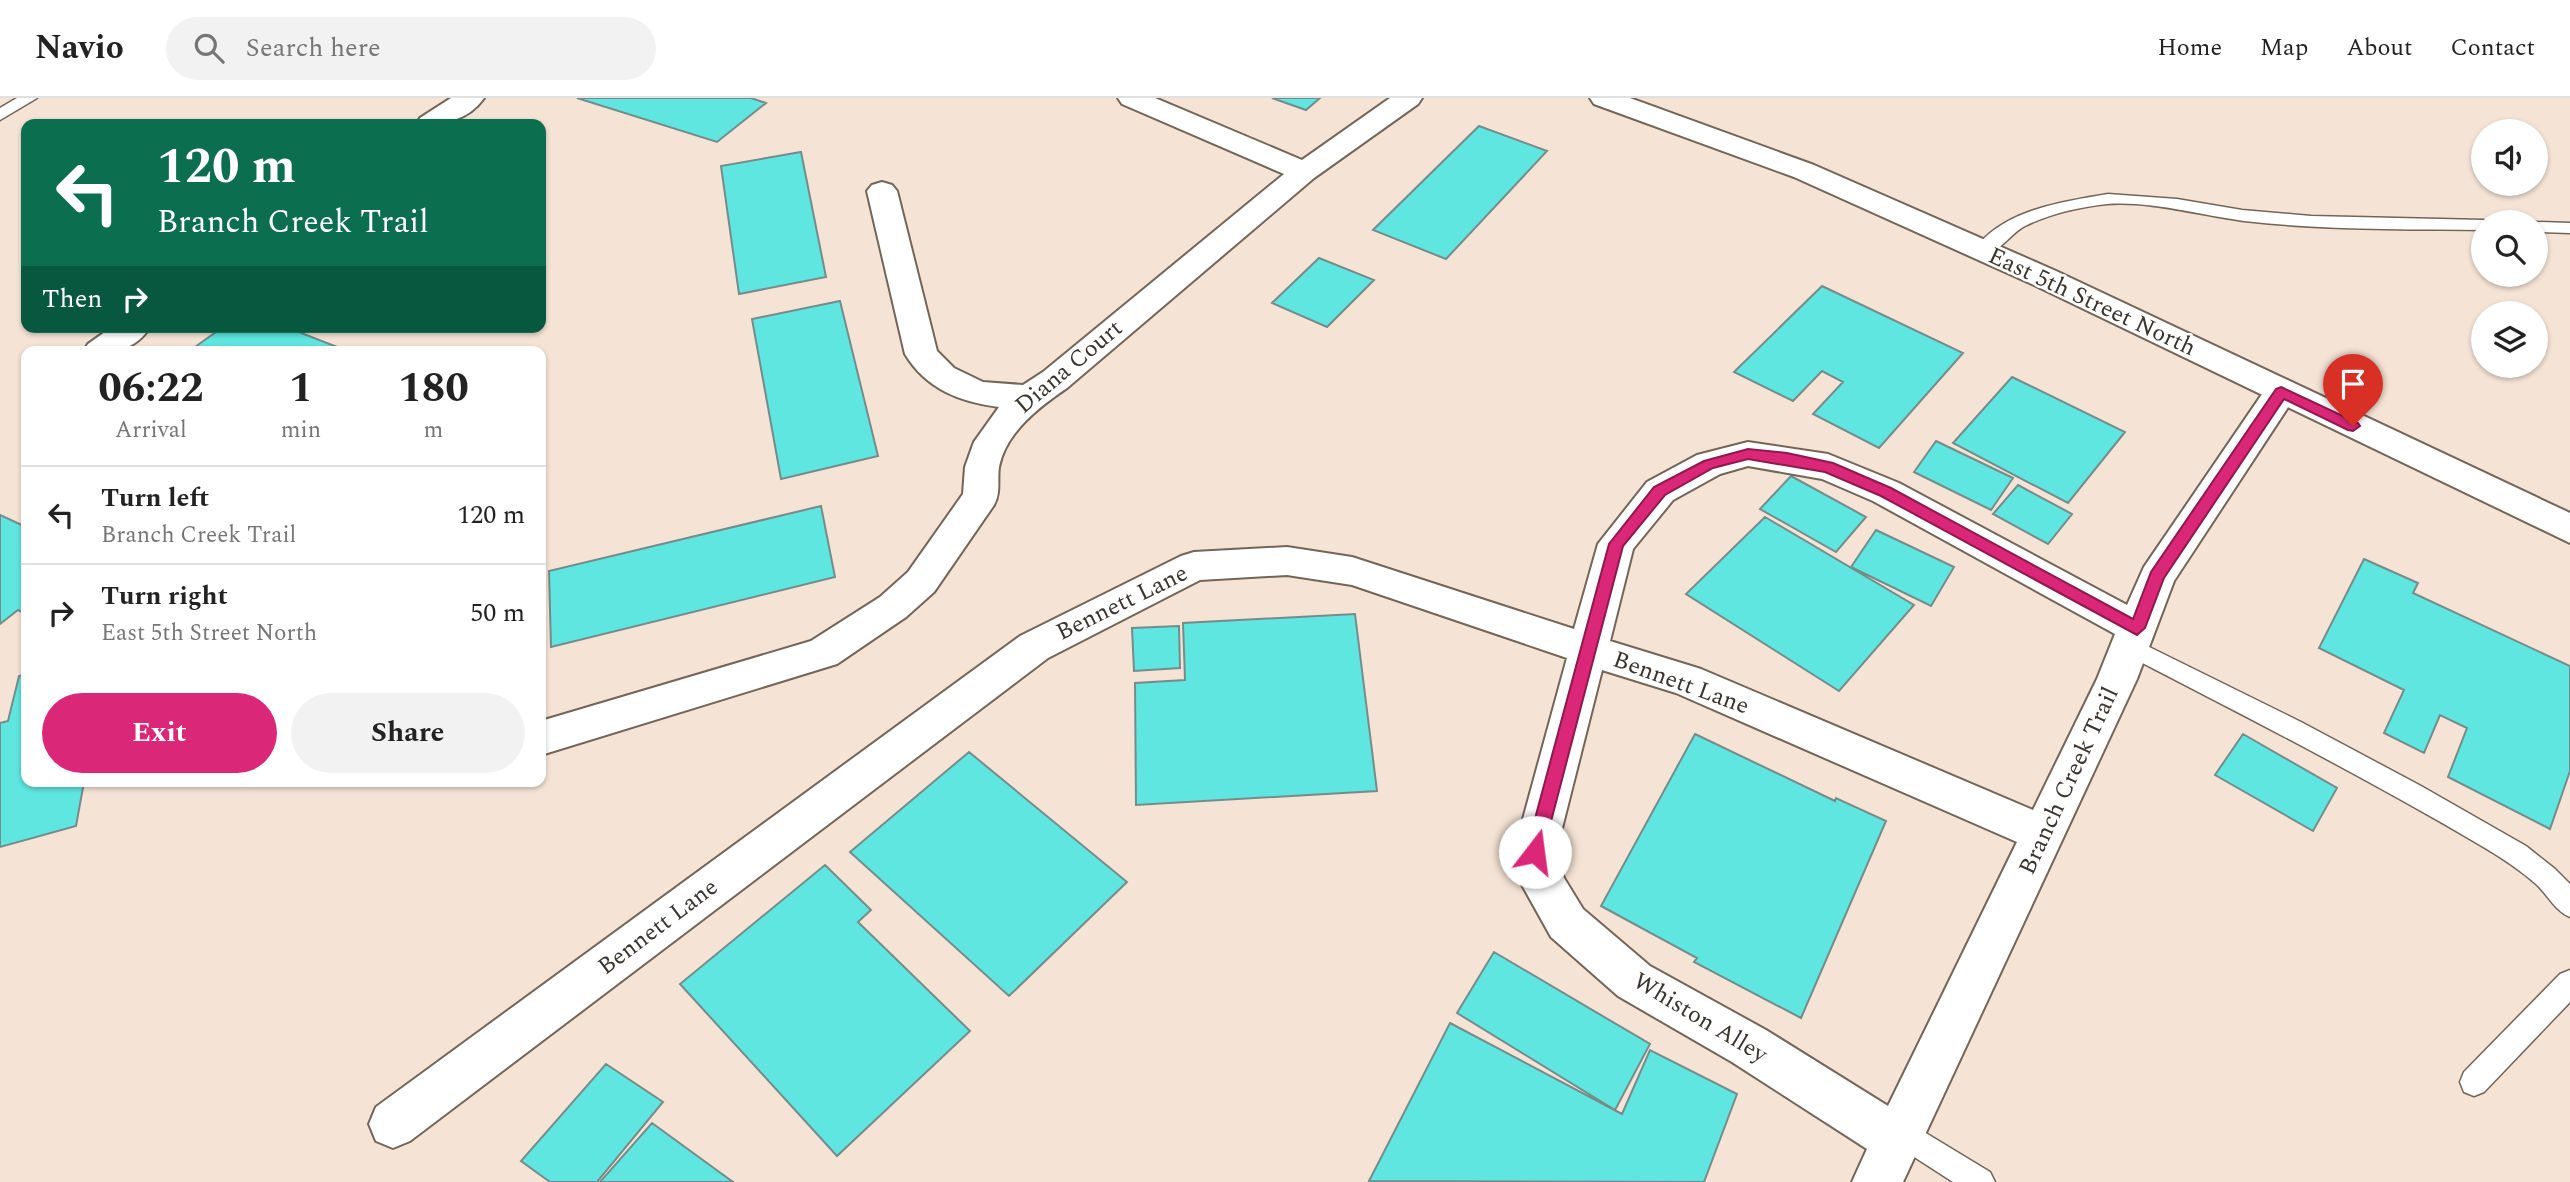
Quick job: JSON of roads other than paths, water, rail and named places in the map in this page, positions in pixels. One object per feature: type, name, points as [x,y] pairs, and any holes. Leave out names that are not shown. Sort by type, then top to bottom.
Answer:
[{"type":"street","points":[[438,119],[470,98]]},
{"type":"street","points":[[1132,98],[1304,172]]},
{"type":"street","name":"Diana Court","points":[[546,736],[823,653],[893,607],[921,582],[981,496],[982,467],[991,442],[1007,419],[1029,397],[1055,380],[1304,172],[1408,98]]},
{"type":"street","name":"East 5th Street North","points":[[1604,98],[1804,172],[1983,250],[2570,528]]},
{"type":"street","points":[[882,191],[921,354],[933,370],[973,392],[1000,397],[1029,397]]},
{"type":"street","points":[[107,346],[126,333]]},
{"type":"street","name":"Branch Creek Trail","points":[[1877,1182],[2044,834],[2134,637],[2157,577],[2281,392]]},
{"type":"street","name":"Whiston Alley","points":[[1899,1136],[1634,981],[1567,923],[1544,885],[1535,852],[1616,544],[1660,491],[1709,464],[1748,454],[1787,458],[1828,467],[1886,492],[2134,637]]},
{"type":"street","name":"Bennett Lane","points":[[393,1124],[1034,647],[1194,566],[1287,561],[1352,571],[1687,680],[2044,834]]},
{"type":"lane","points":[[0,115],[29,98]]},
{"type":"lane","points":[[1983,250],[2017,223],[2056,208],[2108,199],[2177,204],[2242,215],[2311,221],[2471,225]]},
{"type":"lane","points":[[2548,227],[2570,228]]},
{"type":"lane","points":[[2134,637],[2525,859],[2561,891],[2570,905]]},
{"type":"lane","points":[[2474,1082],[2570,983]]},
{"type":"lane","points":[[1899,1136],[1980,1182]]}]
